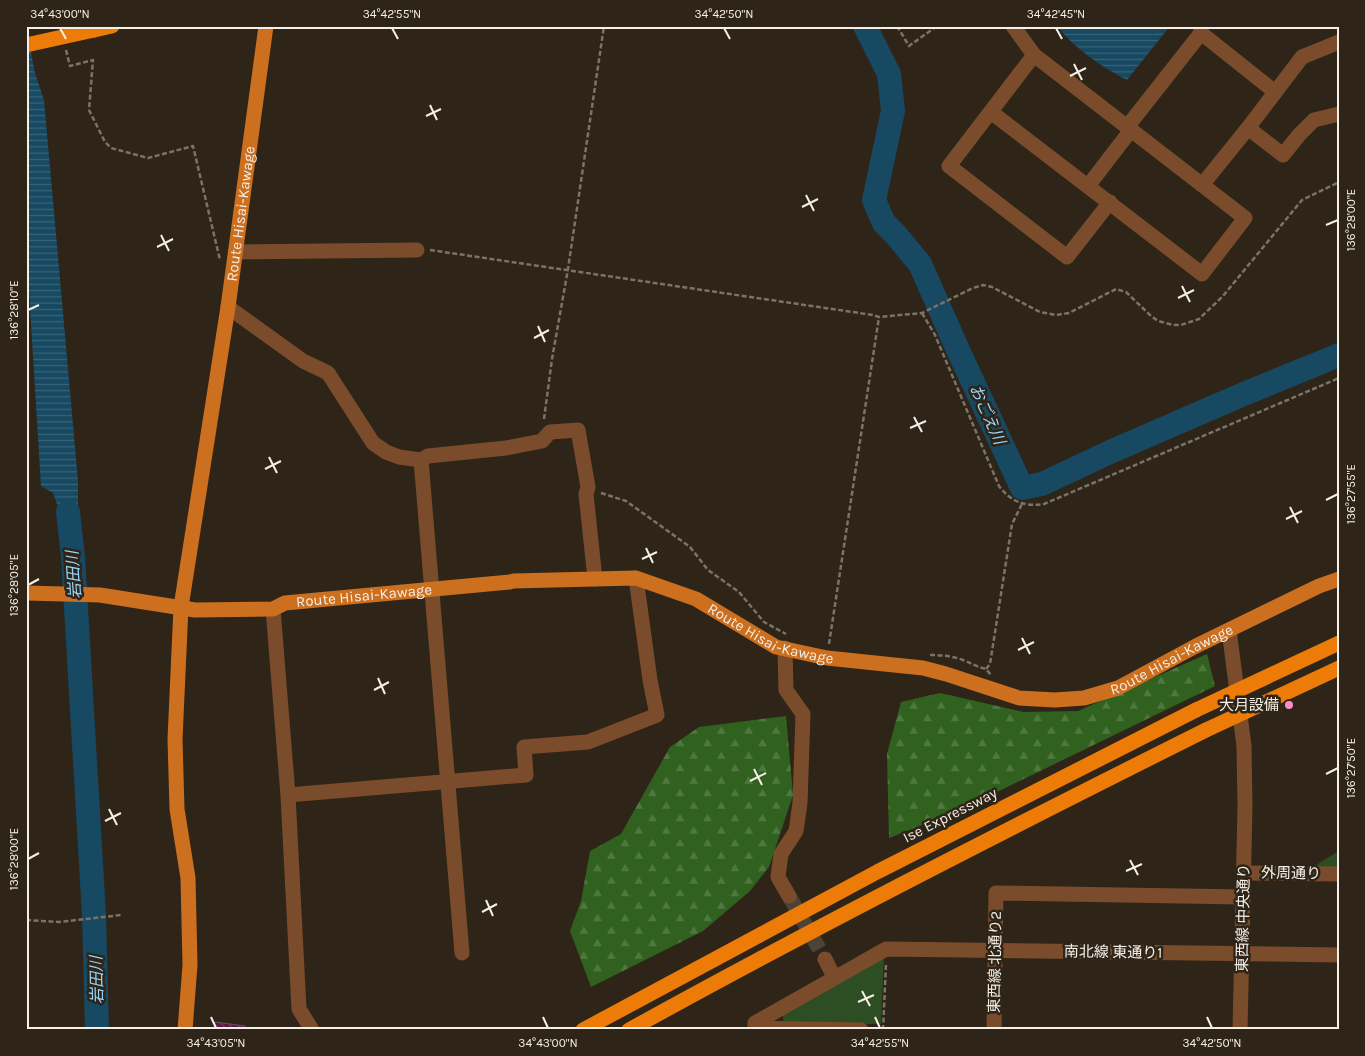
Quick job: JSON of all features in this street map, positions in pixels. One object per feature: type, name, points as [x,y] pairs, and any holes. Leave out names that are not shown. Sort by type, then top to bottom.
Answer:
[{"type":"highway","points":[[26,45],[112,26]]},
{"type":"highway","name":"Ise Expressway","points":[[583,1030],[878,872],[1196,710],[1339,643]]},
{"type":"highway","points":[[629,1030],[888,891],[1046,810],[1206,730],[1339,668]]},
{"type":"main road","name":"Route Hisai-Kawage","points":[[185,1030],[190,965],[188,878],[177,809],[175,739],[181,607],[236,252],[266,26]]},
{"type":"main road","name":"Route Hisai-Kawage","points":[[31,593],[100,595],[195,610],[273,609],[285,603],[513,581],[636,578],[696,599],[776,647],[789,642],[827,658],[922,668],[1019,698],[1062,700],[1084,698],[1118,688],[1229,630],[1339,578]]},
{"type":"street","points":[[991,112],[1202,274],[1245,218],[1034,55],[1013,26]]},
{"type":"street","points":[[1088,186],[1201,30],[1275,92]]},
{"type":"street","points":[[1202,185],[1302,57],[1339,42]]},
{"type":"street","points":[[1034,55],[949,166],[1066,257],[1110,202]]},
{"type":"street","points":[[1248,128],[1283,155],[1314,120],[1339,114]]},
{"type":"street","points":[[236,252],[417,250]]},
{"type":"street","points":[[228,306],[303,361],[328,372],[373,443],[386,452],[399,457],[421,460],[428,456],[475,452],[542,441],[550,432],[578,430],[588,487],[586,494],[595,579]]},
{"type":"street","points":[[421,460],[462,953]]},
{"type":"street","points":[[288,795],[526,775],[524,747],[588,742],[657,715],[650,680],[636,578]]},
{"type":"street","points":[[273,609],[288,795],[299,1009],[312,1030]]},
{"type":"street","name":"東西線 中央通り","points":[[1229,630],[1244,746],[1245,806],[1240,1030]]},
{"type":"street","points":[[789,642],[786,690],[802,714],[800,803],[796,831],[781,854],[778,877],[789,896]]},
{"type":"street","name":"外周通り","points":[[1244,873],[1339,874]]},
{"type":"street","name":"東西線 北通り2","points":[[994,1030],[996,893],[1243,897]]},
{"type":"street","points":[[861,1030],[755,1029],[755,1023],[886,948]]},
{"type":"street","name":"南北線 東通り1","points":[[886,948],[1339,955]]},
{"type":"street","points":[[825,959],[834,977]]},
{"type":"path","points":[[542,441],[552,359],[568,269],[604,26]]},
{"type":"path","points":[[896,26],[909,46],[937,26]]},
{"type":"path","points":[[64,42],[70,66],[93,60],[89,110],[105,142],[111,148],[148,158],[193,146],[222,270],[232,274]]},
{"type":"path","points":[[417,250],[435,250],[568,269],[873,314],[879,317],[924,312],[983,285],[992,287],[1040,312],[1056,315],[1069,312],[1116,289],[1126,292],[1158,321],[1173,325],[1189,323],[1203,316],[1223,296],[1302,200],[1339,182]]},
{"type":"path","points":[[924,312],[999,486],[1008,497],[1022,504],[1034,506],[1044,504],[1339,378]]},
{"type":"path","points":[[838,646],[829,645],[879,317]]},
{"type":"path","points":[[588,487],[626,501],[690,547],[708,570],[739,592],[764,622],[785,634],[789,642]]},
{"type":"path","points":[[986,669],[990,664],[1012,524],[1022,504]]},
{"type":"path","points":[[927,655],[942,655],[962,660],[978,668],[986,669],[992,678]]},
{"type":"path","points":[[26,920],[60,922],[121,915]]},
{"type":"path","points":[[883,1030],[886,948]]},
{"type":"green space","points":[[1207,654],[1215,686],[960,810],[889,838],[887,754],[901,702],[940,693],[1024,712],[1078,711]]},
{"type":"green space","points":[[786,716],[793,795],[769,867],[750,891],[703,931],[591,987],[570,931],[581,901],[590,851],[621,834],[670,747],[699,727]]},
{"type":"green space","points":[[1339,852],[1339,867],[1313,867]]},
{"type":"green space","points":[[884,955],[881,1024],[784,1023],[782,1013]]},
{"type":"water","points":[[1057,26],[1170,26],[1127,80],[1089,56],[1071,42]]},
{"type":"water","points":[[26,27],[35,73],[44,100],[78,481],[78,562],[53,493],[41,486],[26,243]]},
{"type":"building","points":[[215,1022],[245,1026],[244,1030],[214,1030]]},
{"type":"waterway","name":"おごえ川","points":[[865,26],[889,74],[893,111],[874,200],[884,223],[920,264],[1022,488],[1042,484],[1110,452],[1339,355]]},
{"type":"waterway","name":"岩田川","points":[[68,512],[73,557],[94,915],[97,1030]]},
{"type":"tunnel","points":[[789,896],[825,959]]},
{"type":"place","name":"大月設備","points":[[1289,705]]}]
